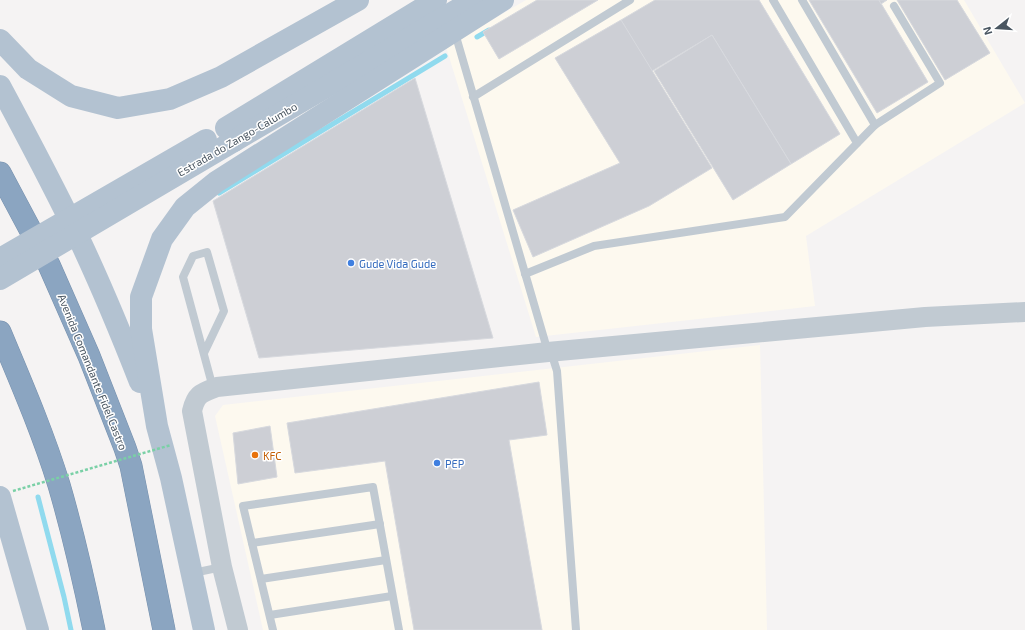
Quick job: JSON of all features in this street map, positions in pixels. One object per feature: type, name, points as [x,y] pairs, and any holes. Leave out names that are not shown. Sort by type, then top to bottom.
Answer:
[{"type":"highway","name":"Avenida Comandante Fidel Castro","points":[[0,173],[49,265],[89,356],[125,448],[164,630]]},
{"type":"highway","points":[[0,332],[22,385],[59,486],[83,576],[94,630]]},
{"type":"main road","points":[[0,40],[28,69],[71,96],[118,108],[170,99],[221,77],[358,0]]},
{"type":"main road","name":"Estrada do Zango-Calumbo","points":[[0,279],[230,134],[436,0]]},
{"type":"main road","name":"Estrada do Zango-Calumbo","points":[[0,259],[474,0]]},
{"type":"main road","points":[[204,630],[171,478],[157,426],[141,329],[141,297],[162,239],[185,207],[216,182],[503,0]]},
{"type":"main road","points":[[0,86],[30,141],[82,246],[121,334],[157,426]]},
{"type":"main road","points":[[4,498],[13,539],[38,630]]},
{"type":"street","points":[[925,317],[1025,300]]},
{"type":"street","points":[[238,630],[222,567],[192,411],[198,395],[213,388],[550,352],[925,317],[1025,312]]},
{"type":"lane","points":[[473,98],[630,0]]},
{"type":"lane","points":[[773,0],[858,143]]},
{"type":"lane","points":[[802,0],[875,125]]},
{"type":"lane","points":[[525,274],[594,246],[785,217],[875,125],[940,83],[894,6]]},
{"type":"lane","points":[[454,32],[525,274],[557,371],[576,630]]},
{"type":"lane","points":[[204,353],[224,311],[207,252],[193,256],[183,277],[213,388]]},
{"type":"lane","points":[[274,630],[243,506],[373,487],[398,630]]},
{"type":"lane","points":[[252,543],[380,524]]},
{"type":"lane","points":[[261,579],[386,560]]},
{"type":"lane","points":[[192,573],[222,567]]},
{"type":"lane","points":[[270,615],[392,596]]},
{"type":"path","points":[[4,498],[171,445]]},
{"type":"shaded area","points":[[526,0],[964,0],[1025,103],[806,236],[815,306],[536,337],[446,47]]},
{"type":"shaded area","points":[[760,345],[767,630],[263,630],[215,416],[223,405]]},
{"type":"building","points":[[537,0],[598,0],[499,59],[483,32]]},
{"type":"building","points":[[655,0],[759,0],[840,134],[791,164],[712,35],[652,71],[621,20]]},
{"type":"building","points":[[809,0],[879,0],[928,82],[877,113]]},
{"type":"building","points":[[879,0],[887,0],[881,4]]},
{"type":"building","points":[[897,0],[957,0],[990,53],[945,80]]},
{"type":"building","points":[[621,20],[712,168],[649,206],[533,257],[513,210],[620,163],[555,58]]},
{"type":"building","points":[[712,35],[791,164],[733,200],[654,71]]},
{"type":"building","name":"Gude Vida Gude","points":[[415,78],[493,338],[259,358],[213,201]]},
{"type":"building","points":[[539,382],[547,435],[509,440],[542,630],[414,630],[385,461],[295,473],[287,423]]},
{"type":"building","points":[[270,426],[277,477],[238,484],[233,433]]},
{"type":"waterway","points":[[477,37],[489,30]]},
{"type":"waterway","points":[[219,193],[445,56]]},
{"type":"waterway","points":[[38,497],[71,630]]},
{"type":"place","name":"Gude Vida Gude","points":[[351,263]]},
{"type":"place","name":"KFC","points":[[255,455]]},
{"type":"place","name":"PEP","points":[[437,463]]}]
